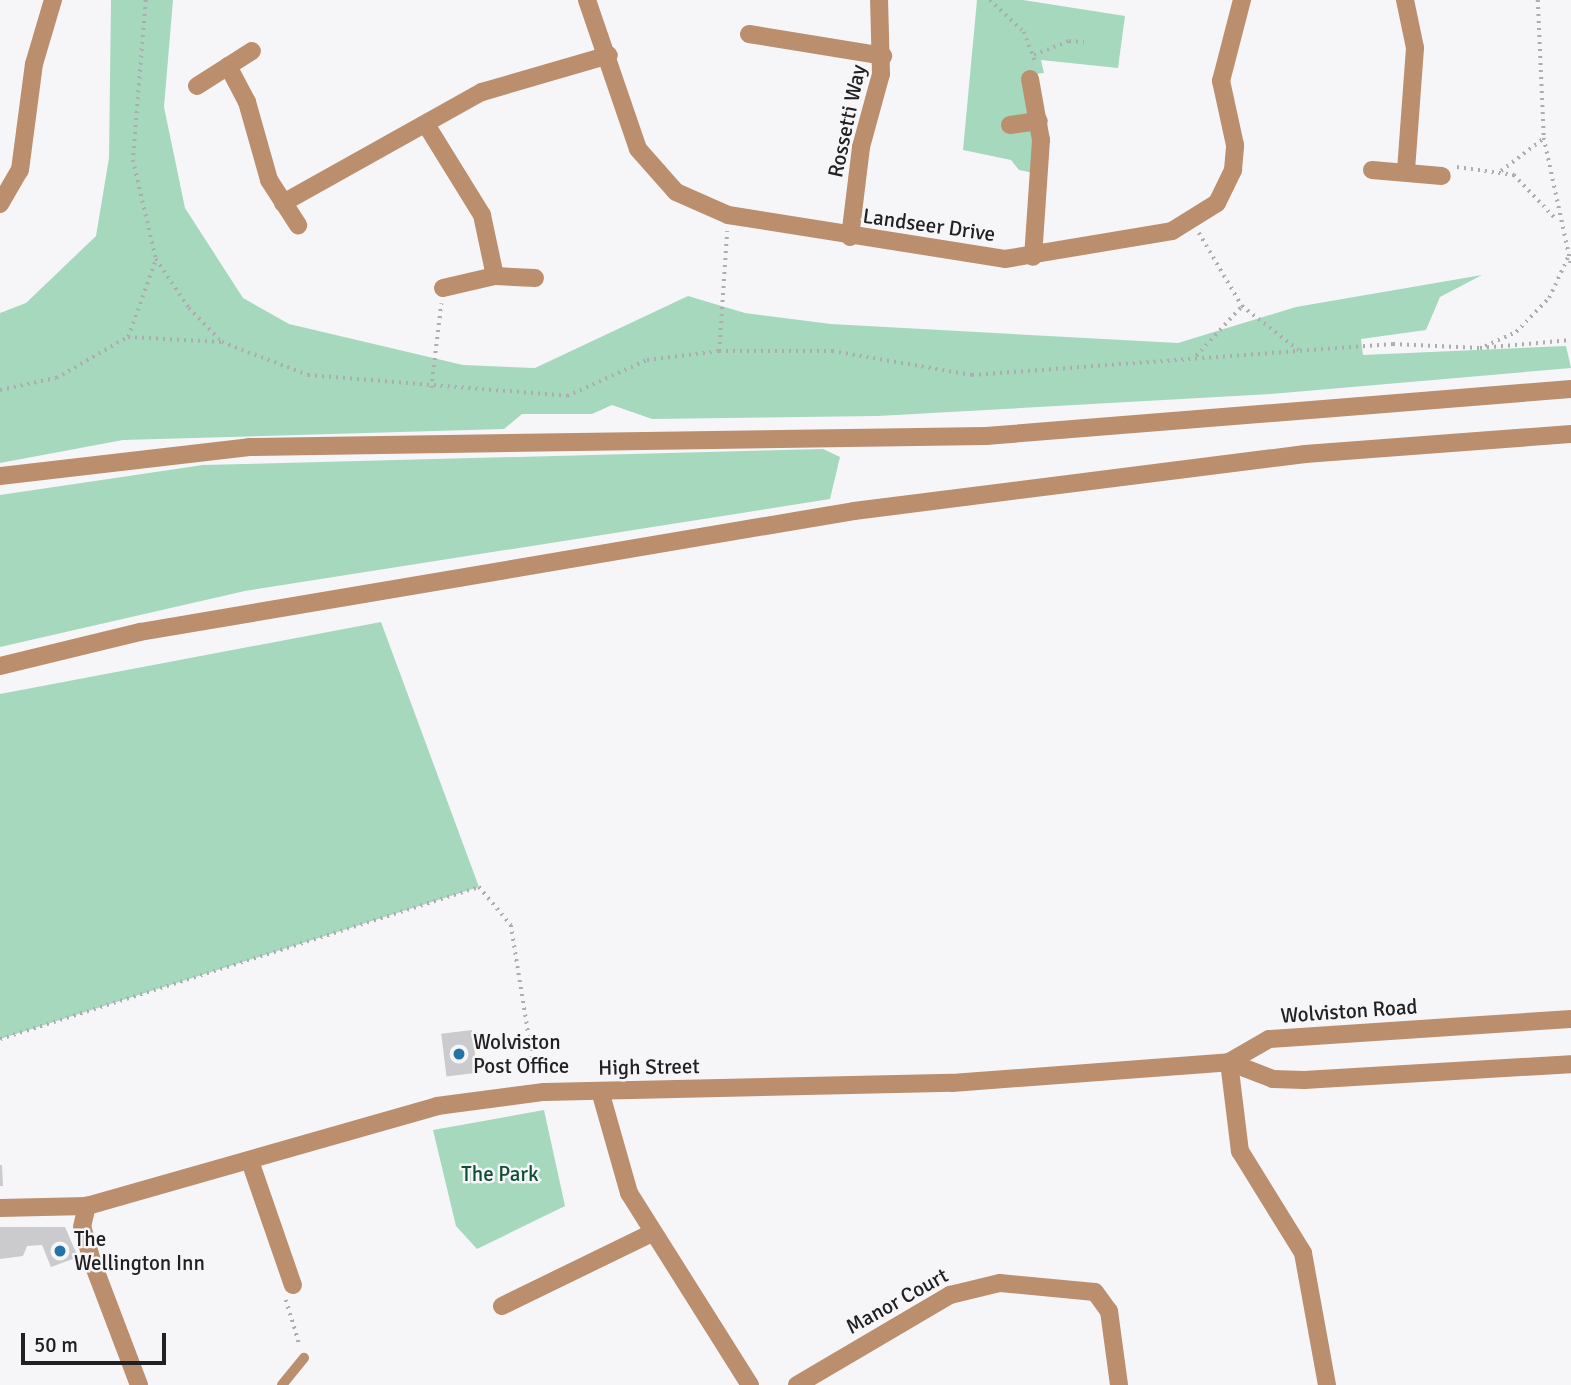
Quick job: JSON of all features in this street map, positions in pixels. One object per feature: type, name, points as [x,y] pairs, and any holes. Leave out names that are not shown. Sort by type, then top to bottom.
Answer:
[{"type":"street","points":[[0,204],[20,170],[34,64],[53,0]]},
{"type":"street","name":"Landseer Drive","points":[[587,0],[609,55],[628,125],[654,173],[702,207],[728,215],[979,258],[1032,257],[1192,222],[1217,203],[1233,170],[1235,145],[1221,80],[1242,0]]},
{"type":"street","name":"Rossetti Way","points":[[850,237],[861,147],[883,56],[879,0]]},
{"type":"street","points":[[1405,0],[1415,48],[1406,172]]},
{"type":"street","name":"Rossetti Way","points":[[749,34],[883,56]]},
{"type":"street","points":[[197,86],[252,51]]},
{"type":"street","points":[[283,203],[499,85],[609,55]]},
{"type":"street","points":[[228,66],[283,203],[298,225]]},
{"type":"street","points":[[1030,79],[1039,121],[1032,257]]},
{"type":"street","points":[[1010,125],[1039,121]]},
{"type":"street","points":[[427,126],[482,215],[495,276]]},
{"type":"street","points":[[1372,170],[1441,176]]},
{"type":"street","points":[[443,288],[495,276],[536,278]]},
{"type":"street","points":[[0,476],[249,447],[986,436],[1571,389]]},
{"type":"street","points":[[0,666],[140,632],[854,511],[1304,454],[1571,434]]},
{"type":"street","name":"Wolviston Road","points":[[1229,1062],[1269,1039],[1571,1018]]},
{"type":"street","points":[[1327,1385],[1303,1253],[1240,1151],[1229,1062],[1273,1079],[1304,1080],[1571,1064]]},
{"type":"street","name":"High Street","points":[[0,1209],[87,1206],[251,1164],[437,1106],[600,1091],[952,1083],[1229,1062]]},
{"type":"street","points":[[600,1091],[618,1170],[652,1233],[744,1383]]},
{"type":"street","points":[[251,1164],[293,1284]]},
{"type":"street","points":[[87,1206],[82,1227],[92,1261],[139,1385]]},
{"type":"street","points":[[502,1306],[652,1233]]},
{"type":"street","name":"Manor Court","points":[[797,1385],[950,1295],[1000,1283],[1095,1292],[1109,1311],[1119,1385]]},
{"type":"lane","points":[[282,1385],[304,1358]]},
{"type":"path","points":[[146,0],[133,160],[156,258],[189,308],[222,342]]},
{"type":"path","points":[[990,0],[1024,32],[1034,55],[1037,76],[1030,79]]},
{"type":"path","points":[[1538,0],[1544,138],[1557,220],[1571,264]]},
{"type":"path","points":[[1034,55],[1069,41],[1084,42]]},
{"type":"path","points":[[1501,171],[1544,138]]},
{"type":"path","points":[[1441,176],[1445,166],[1501,171],[1514,176],[1557,220]]},
{"type":"path","points":[[719,351],[728,215]]},
{"type":"path","points":[[1192,222],[1242,306],[1301,352]]},
{"type":"path","points":[[1480,348],[1516,332],[1549,298],[1568,257]]},
{"type":"path","points":[[128,337],[156,258]]},
{"type":"path","points":[[431,388],[443,288]]},
{"type":"path","points":[[1195,357],[1242,306]]},
{"type":"path","points":[[0,390],[55,378],[128,337],[222,342],[308,375],[431,388],[567,396],[648,360],[719,351],[832,351],[972,375],[1393,344],[1480,348],[1571,340]]},
{"type":"path","points":[[0,1039],[479,887],[511,925],[533,1063]]},
{"type":"path","points":[[293,1284],[282,1289],[304,1358]]},
{"type":"green space","points":[[111,0],[173,0],[164,107],[185,208],[243,298],[289,324],[463,365],[535,368],[688,296],[745,313],[831,324],[1178,343],[1296,307],[1482,275],[1440,297],[1426,330],[1361,339],[1363,355],[1566,346],[1571,368],[1271,394],[878,416],[652,419],[612,405],[592,414],[522,414],[504,429],[123,440],[0,463],[0,313],[26,303],[96,236],[109,158]]},
{"type":"green space","points":[[977,0],[1023,0],[1125,16],[1118,68],[1041,60],[1044,73],[1026,75],[1037,126],[1034,173],[1019,170],[1011,160],[963,150]]},
{"type":"green space","points":[[823,449],[840,457],[830,499],[245,591],[0,647],[0,495],[203,465]]},
{"type":"green space","points":[[381,622],[479,887],[0,1039],[0,694]]},
{"type":"green space","name":"The Park","points":[[544,1110],[565,1206],[477,1249],[456,1226],[433,1130]]},
{"type":"building","name":"Wolviston Post Office","points":[[472,1030],[477,1073],[446,1076],[441,1034]]},
{"type":"building","points":[[2,1165],[3,1186],[0,1186]]},
{"type":"building","name":"The Wellington Inn","points":[[0,1227],[65,1227],[78,1257],[51,1267],[42,1245],[27,1246],[23,1256],[0,1259]]},
{"type":"place","name":"Wolviston Post Office","points":[[459,1054]]},
{"type":"place","name":"The Wellington Inn","points":[[60,1251]]}]
